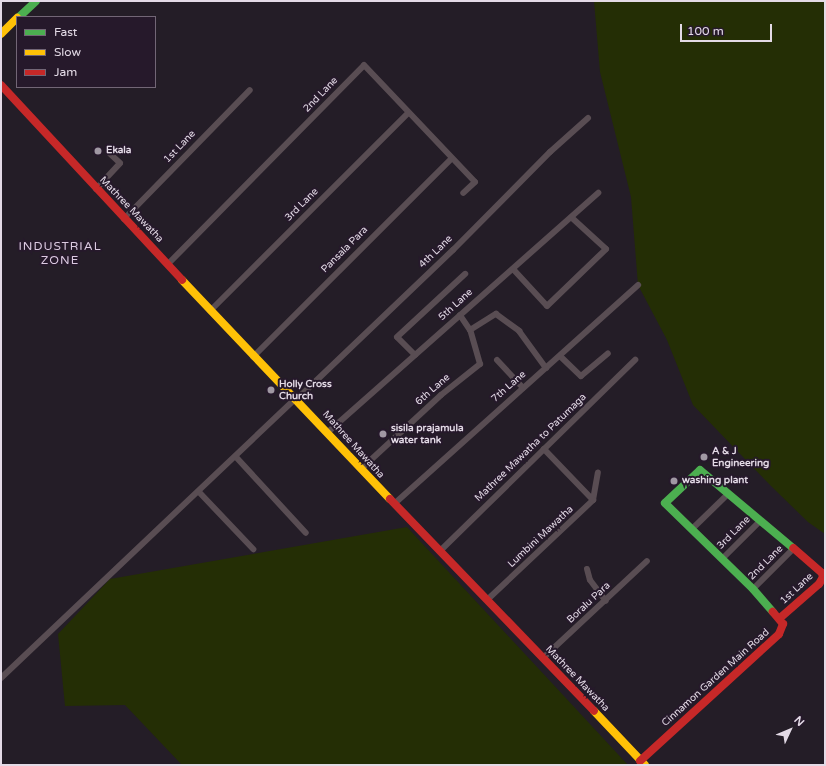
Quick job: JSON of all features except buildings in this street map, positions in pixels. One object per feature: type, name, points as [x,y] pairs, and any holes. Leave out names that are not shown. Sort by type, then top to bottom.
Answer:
[{"type":"street","points":[[20,16],[36,1]]},
{"type":"street","points":[[1,34],[16,20]]},
{"type":"street","name":"2nd Lane","points":[[168,264],[364,65],[475,182],[463,193]]},
{"type":"street","name":"Mathree Mawatha","points":[[1,85],[253,357],[328,432],[360,469],[441,550],[642,763]]},
{"type":"street","name":"1st Lane","points":[[124,219],[250,90]]},
{"type":"street","name":"3rd Lane","points":[[210,311],[408,113]]},
{"type":"street","name":"4th Lane","points":[[1,678],[453,250],[550,152],[588,118]]},
{"type":"street","points":[[96,189],[120,163],[108,152]]},
{"type":"street","name":"Pansala Para","points":[[253,357],[452,158]]},
{"type":"street","name":"5th Lane","points":[[328,432],[598,193]]},
{"type":"street","points":[[513,268],[547,306],[606,249],[571,216]]},
{"type":"street","points":[[415,355],[397,337],[465,274]]},
{"type":"street","name":"7th Lane","points":[[394,504],[638,286]]},
{"type":"street","points":[[470,330],[496,314],[518,331],[546,368]]},
{"type":"street","name":"6th Lane","points":[[360,469],[441,395],[480,364],[470,330],[460,315]]},
{"type":"street","points":[[560,356],[581,376],[608,353]]},
{"type":"street","points":[[497,360],[523,388]]},
{"type":"street","name":"Mathree Mawatha to Patumaga","points":[[441,550],[635,360]]},
{"type":"street","points":[[544,449],[581,485],[593,500]]},
{"type":"street","points":[[236,457],[306,533]]},
{"type":"street","points":[[780,618],[753,589],[666,503],[698,471],[703,470],[792,550]]},
{"type":"street","points":[[593,500],[598,472]]},
{"type":"street","points":[[199,492],[253,549]]},
{"type":"street","points":[[692,529],[728,494]]},
{"type":"street","name":"Lumbini Mawatha","points":[[487,600],[593,500]]},
{"type":"street","name":"3rd Lane","points":[[722,559],[760,521]]},
{"type":"street","name":"1st Lane","points":[[780,618],[819,584],[823,577],[822,573],[792,550]]},
{"type":"street","name":"2nd Lane","points":[[753,589],[792,550]]},
{"type":"street","name":"Boralu Para","points":[[543,658],[606,601],[647,561]]},
{"type":"street","points":[[587,569],[590,580],[606,601]]},
{"type":"street","name":"Cinnamon Garden Main Road","points":[[642,763],[779,634],[783,624],[780,618]]},
{"type":"green space","points":[[594,1],[825,1],[825,534],[808,522],[771,486],[693,405],[667,340],[638,285],[631,197],[600,72]]},
{"type":"green space","points":[[407,527],[628,765],[182,765],[125,705],[65,706],[58,634],[110,579]]},
{"type":"traffic: fast","points":[[20,16],[36,1]]},
{"type":"traffic: fast","points":[[773,612],[753,589],[665,503],[700,470],[793,548]]},
{"type":"traffic: slow","points":[[1,34],[16,19]]},
{"type":"traffic: slow","points":[[182,280],[390,499]]},
{"type":"traffic: slow","points":[[594,711],[645,765]]},
{"type":"traffic: jam","points":[[1,85],[182,280]]},
{"type":"traffic: jam","points":[[390,499],[594,711]]},
{"type":"traffic: jam","points":[[780,618],[819,584],[823,577],[822,573],[793,548]]},
{"type":"traffic: jam","points":[[640,761],[779,634],[783,624],[773,612]]},
{"type":"place","name":"Ekala","points":[[98,151]]},
{"type":"place","name":"Holly Cross Church","points":[[271,390]]},
{"type":"place","name":"sisila prajamula water tank","points":[[383,434]]},
{"type":"place","name":"A & J Engineering","points":[[704,457]]},
{"type":"place","name":"washing plant","points":[[674,481]]},
{"type":"district","name":"INDUSTRIAL ZONE","points":[[60,254]]}]
